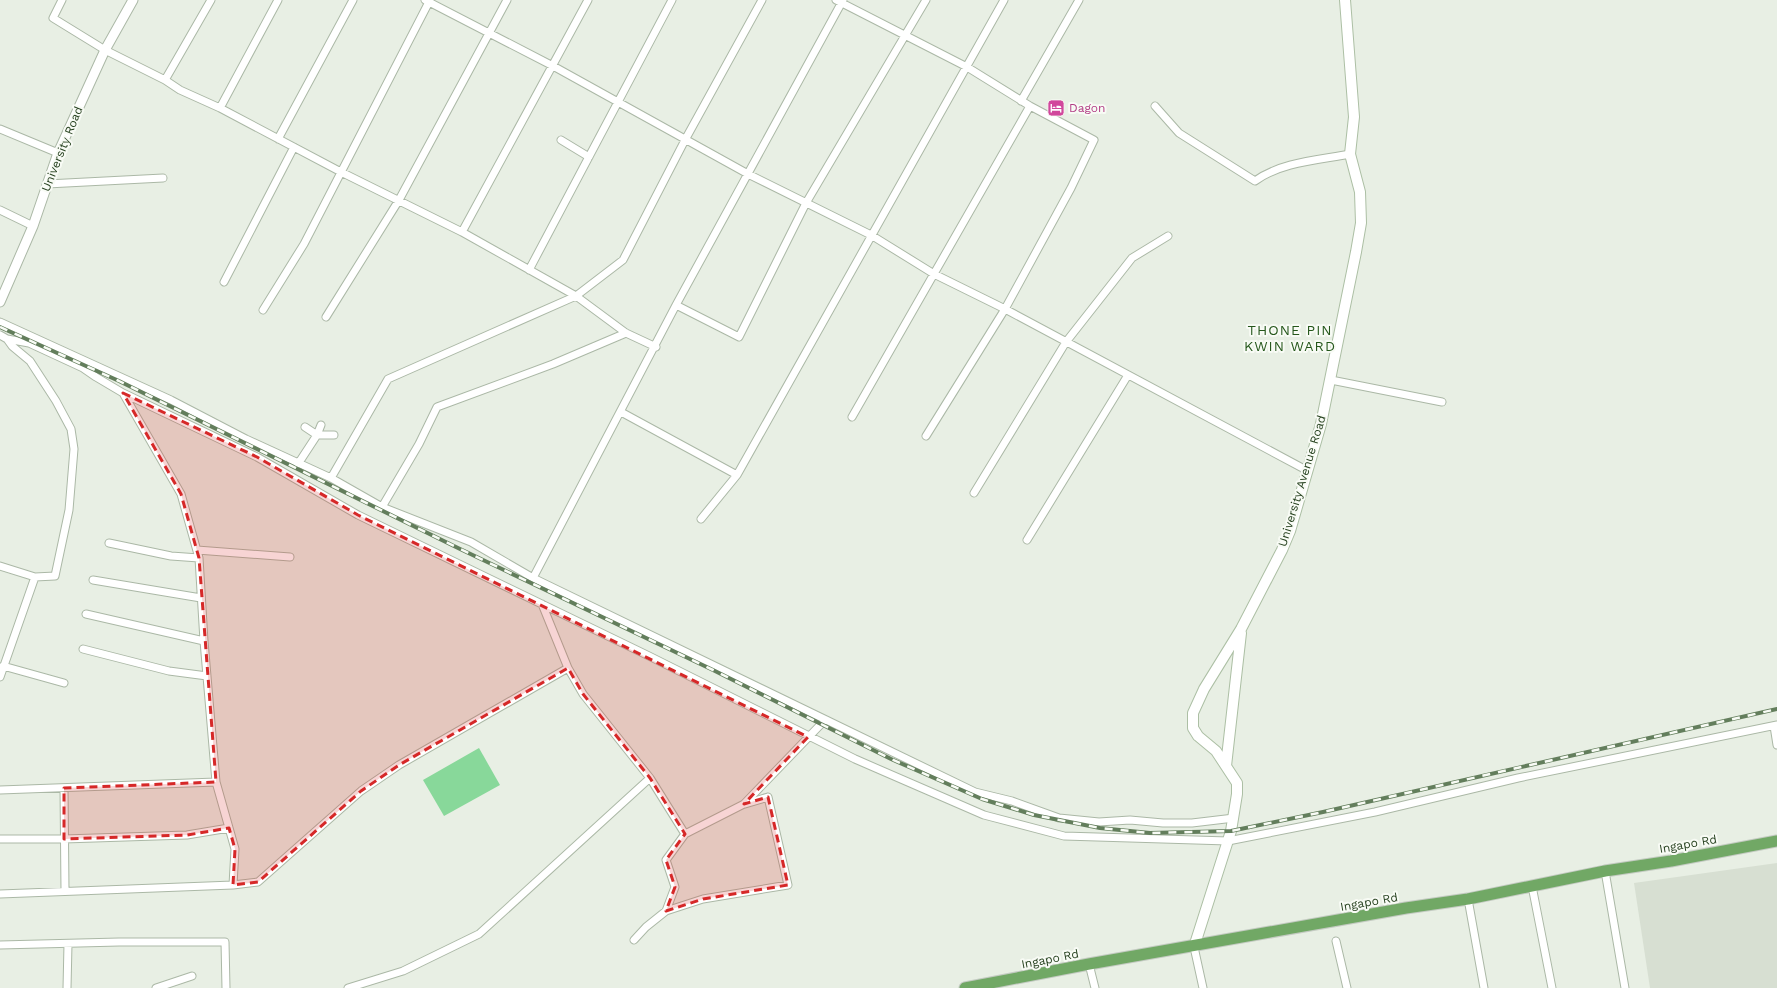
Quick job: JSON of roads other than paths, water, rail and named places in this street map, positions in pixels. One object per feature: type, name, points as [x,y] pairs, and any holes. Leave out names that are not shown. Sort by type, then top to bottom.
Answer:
[{"type":"main road","name":"University Avenue Road","points":[[1194,947],[1228,841],[1234,818],[1237,783],[1216,751],[1198,736],[1193,728],[1193,713],[1204,689],[1241,629],[1282,550],[1290,531],[1308,471],[1331,380],[1361,223],[1360,192],[1350,154],[1354,117],[1345,0]]},
{"type":"main road","points":[[1226,766],[1241,629]]},
{"type":"main road","name":"Ingapo Rd","points":[[965,988],[1089,964],[1194,947],[1406,908],[1468,899],[1604,871],[1671,861],[1777,841]]},
{"type":"street","points":[[62,0],[54,18],[105,50],[165,80],[180,90],[220,108],[341,172],[462,232],[576,296],[626,333],[656,347]]},
{"type":"street","name":"University Road","points":[[0,302],[33,226],[58,153],[105,50],[133,0]]},
{"type":"street","points":[[165,80],[212,0]]},
{"type":"street","points":[[220,108],[278,0]]},
{"type":"street","points":[[278,139],[353,0]]},
{"type":"street","points":[[326,317],[398,200],[506,0]]},
{"type":"street","points":[[462,232],[588,0]]},
{"type":"street","points":[[529,270],[672,0]]},
{"type":"street","points":[[331,478],[388,379],[576,296],[623,260],[685,140],[762,0]]},
{"type":"street","points":[[676,306],[739,337],[806,203],[926,0]]},
{"type":"street","points":[[701,519],[736,475],[1004,0]]},
{"type":"street","points":[[1021,101],[1079,0]]},
{"type":"street","points":[[263,310],[304,244],[428,1],[488,34],[553,66],[748,174],[871,235],[934,274],[1005,309],[1308,471]]},
{"type":"street","points":[[533,578],[656,347],[676,306],[840,1],[966,67],[1021,101],[1094,140],[1071,188],[1005,309],[926,436]]},
{"type":"street","points":[[852,417],[1030,106]]},
{"type":"street","points":[[1155,106],[1179,133],[1255,181],[1266,174],[1282,168],[1350,154]]},
{"type":"street","points":[[0,129],[58,153]]},
{"type":"street","points":[[561,140],[589,157]]},
{"type":"street","points":[[224,282],[294,147]]},
{"type":"street","points":[[47,184],[163,178]]},
{"type":"street","points":[[0,210],[33,226]]},
{"type":"street","points":[[974,493],[1066,342],[1132,258],[1168,236]]},
{"type":"street","points":[[0,322],[122,377],[298,464],[331,478],[382,507],[471,542],[533,578],[975,792],[1012,801],[1059,818],[1099,822],[1130,820],[1163,823],[1192,823],[1234,818]]},
{"type":"street","points":[[382,507],[419,444],[437,407],[553,364],[626,333]]},
{"type":"street","points":[[0,336],[7,339],[29,343],[84,368],[123,393],[257,457],[358,515],[542,604],[808,737],[984,816],[1064,836],[1228,841],[1375,812],[1518,778],[1775,725],[1777,745]]},
{"type":"street","points":[[0,566],[35,577],[55,576],[69,510],[74,449],[71,429],[56,401],[30,361],[12,346],[7,339]]},
{"type":"street","points":[[1027,540],[1128,375]]},
{"type":"street","points":[[1331,380],[1442,402]]},
{"type":"street","points":[[123,393],[181,494],[199,558],[204,641],[216,782],[236,849],[233,886]]},
{"type":"street","points":[[621,412],[736,475]]},
{"type":"street","points":[[298,464],[321,424]]},
{"type":"street","points":[[305,428],[316,435],[334,435]]},
{"type":"street","points":[[109,543],[171,556],[199,558]]},
{"type":"street","points":[[197,550],[290,557]]},
{"type":"street","points":[[0,677],[35,577]]},
{"type":"street","points":[[93,580],[201,598]]},
{"type":"street","points":[[542,604],[568,668],[583,694],[650,778],[685,834]]},
{"type":"street","points":[[86,614],[204,641]]},
{"type":"street","points":[[83,649],[168,671],[207,676]]},
{"type":"street","points":[[3,666],[64,683]]},
{"type":"street","points":[[0,894],[233,886],[258,882],[361,791],[399,765],[568,668]]},
{"type":"street","points":[[744,804],[825,720]]},
{"type":"street","points":[[348,988],[364,986],[403,971],[479,934],[650,778]]},
{"type":"street","points":[[0,790],[216,782]]},
{"type":"street","points":[[64,788],[65,891]]},
{"type":"street","points":[[634,940],[646,927],[666,911],[703,899],[788,885],[768,797],[744,804],[685,834],[666,860],[675,887],[666,911]]},
{"type":"street","points":[[1,839],[64,839],[187,835],[229,828]]},
{"type":"street","points":[[1604,871],[1625,988]]},
{"type":"street","points":[[1532,886],[1552,988]]},
{"type":"street","points":[[1468,899],[1484,988]]},
{"type":"street","points":[[1336,941],[1347,988]]},
{"type":"street","points":[[0,945],[225,942],[226,988]]},
{"type":"street","points":[[67,988],[68,944]]},
{"type":"street","points":[[1194,947],[1203,988]]},
{"type":"street","points":[[1089,964],[1095,988]]},
{"type":"street","points":[[156,988],[192,976]]},
{"type":"railway","points":[[0,327],[119,381],[458,548],[713,670],[891,759],[982,799],[1034,815],[1100,828],[1150,833],[1231,831],[1323,812],[1777,709]]},
{"type":"place","name":"Dagon","points":[[1056,108]]},
{"type":"district","name":"THONE PIN KWIN WARD","points":[[1290,338]]}]
